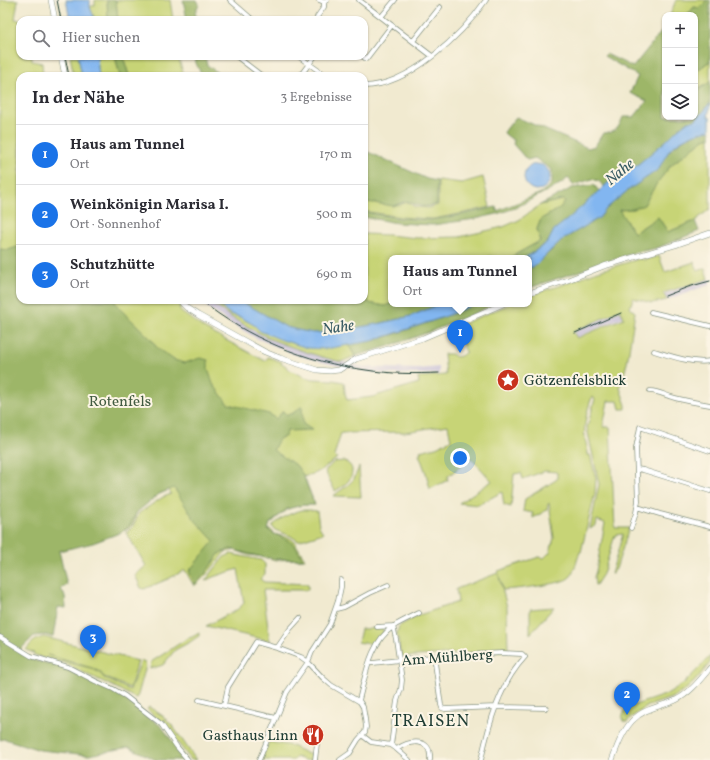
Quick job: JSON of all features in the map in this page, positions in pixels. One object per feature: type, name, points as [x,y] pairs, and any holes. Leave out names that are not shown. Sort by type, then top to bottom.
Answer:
[{"type":"main road","points":[[51,0],[54,16]]},
{"type":"main road","points":[[62,60],[64,72]]},
{"type":"main road","points":[[532,292],[604,266],[710,233]]},
{"type":"main road","points":[[184,304],[198,315],[265,352],[290,362],[317,370],[330,371],[339,370],[356,359],[423,338],[496,307]]},
{"type":"main road","points":[[612,760],[619,742],[634,718],[643,712],[676,700],[685,695],[710,668]]},
{"type":"street","points":[[231,0],[249,16]]},
{"type":"street","points":[[359,0],[432,56]]},
{"type":"street","points":[[381,17],[395,0]]},
{"type":"street","points":[[368,85],[400,77],[422,64],[467,24],[486,0]]},
{"type":"street","points":[[319,16],[324,7],[323,1]]},
{"type":"street","points":[[413,41],[440,8]]},
{"type":"street","points":[[368,56],[392,25]]},
{"type":"street","points":[[241,60],[257,72]]},
{"type":"street","points":[[304,60],[320,72]]},
{"type":"street","points":[[303,72],[312,60]]},
{"type":"street","points":[[651,312],[710,326]]},
{"type":"street","points":[[654,351],[694,361],[710,361]]},
{"type":"street","points":[[650,391],[656,391],[684,401],[710,405]]},
{"type":"street","points":[[631,528],[637,507],[636,448],[640,427],[710,451]]},
{"type":"street","points":[[637,469],[710,491]]},
{"type":"street","points":[[637,507],[710,527]]},
{"type":"street","points":[[259,760],[287,692],[308,662],[314,648],[330,624],[336,609],[341,580]]},
{"type":"street","points":[[336,609],[344,607],[388,585]]},
{"type":"street","points":[[359,700],[369,662],[380,642],[393,626],[420,613]]},
{"type":"street","points":[[276,648],[300,618]]},
{"type":"street","points":[[377,627],[393,626]]},
{"type":"street","points":[[391,745],[397,701],[402,680],[393,626]]},
{"type":"street","points":[[0,637],[22,652],[40,660],[61,664],[125,696],[161,724],[188,760]]},
{"type":"street","points":[[224,705],[228,687],[256,642],[298,655],[308,662],[331,684],[359,700],[363,707],[366,730],[363,736],[356,742],[350,753],[340,760]]},
{"type":"street","name":"Am Mühlberg","points":[[369,662],[373,663],[434,656],[509,653],[522,654],[525,657],[510,676],[496,706]]},
{"type":"street","points":[[434,656],[442,708],[496,706],[546,708]]},
{"type":"street","points":[[199,700],[276,718]]},
{"type":"street","points":[[481,760],[487,732],[496,706]]},
{"type":"street","points":[[315,760],[318,735]]},
{"type":"street","points":[[363,736],[371,742],[391,745],[409,760]]},
{"type":"street","points":[[397,749],[410,743],[420,742],[429,748],[430,760]]},
{"type":"shaded area","points":[[710,279],[710,285],[667,300],[664,294]]},
{"type":"shaded area","points":[[203,304],[213,304],[257,332],[322,357],[365,367],[417,369],[439,367],[439,374],[390,374],[367,372],[322,362],[296,355],[256,338],[227,321]]},
{"type":"shaded area","points":[[620,311],[623,317],[577,337],[574,332]]},
{"type":"green space","name":"Rotenfels","points":[[0,0],[18,0],[15,19],[16,60],[32,60],[42,63],[43,72],[16,72],[16,304],[179,304],[182,307],[179,307],[181,312],[205,329],[265,361],[268,357],[282,362],[281,364],[285,365],[290,370],[305,377],[344,382],[347,400],[372,397],[419,383],[418,377],[446,375],[444,354],[452,354],[456,357],[461,356],[466,352],[455,327],[503,307],[532,307],[532,294],[559,286],[595,272],[642,258],[643,260],[659,256],[665,272],[694,262],[698,270],[705,269],[708,279],[663,293],[667,300],[652,303],[633,298],[630,308],[635,312],[627,363],[620,388],[626,409],[620,409],[618,401],[608,401],[603,427],[610,427],[615,528],[629,528],[616,569],[611,574],[623,534],[615,535],[603,574],[596,585],[594,577],[605,523],[597,520],[596,525],[590,529],[599,484],[587,428],[595,399],[592,397],[586,418],[585,439],[588,455],[590,455],[596,478],[595,493],[581,552],[571,576],[557,583],[503,590],[498,571],[539,557],[544,558],[550,552],[554,538],[549,503],[547,510],[533,518],[533,513],[523,511],[525,499],[556,480],[557,472],[545,471],[523,479],[521,473],[514,474],[511,507],[504,505],[502,492],[478,505],[459,503],[492,481],[471,458],[447,477],[448,480],[430,489],[419,454],[421,453],[420,451],[436,447],[451,440],[448,425],[405,432],[341,433],[334,456],[337,458],[316,473],[303,477],[315,505],[301,505],[290,508],[266,526],[267,529],[271,530],[275,534],[290,538],[294,541],[305,559],[271,560],[271,555],[264,557],[248,555],[235,550],[225,552],[207,574],[194,586],[185,570],[144,589],[141,588],[135,575],[146,566],[126,532],[133,527],[139,513],[163,497],[171,494],[169,490],[144,502],[137,511],[133,523],[129,528],[87,544],[0,488]],"holes":[[[620,310],[624,318],[577,338],[573,332]]]},
{"type":"green space","points":[[95,0],[107,0],[108,16],[93,16],[90,7],[95,5]]},
{"type":"green space","points":[[107,0],[116,0],[118,16],[108,16]]},
{"type":"green space","points":[[116,0],[170,0],[172,16],[118,16]]},
{"type":"green space","points":[[183,0],[197,0],[199,4],[195,12],[196,16],[186,16]]},
{"type":"green space","points":[[676,0],[707,0],[699,8],[694,7],[690,12],[671,12]]},
{"type":"green space","points":[[707,0],[710,0],[710,61],[698,70],[698,12],[690,12],[694,7],[699,8]]},
{"type":"green space","points":[[662,31],[662,120],[695,120],[686,123],[636,166],[610,181],[604,187],[599,181],[592,179],[574,185],[568,178],[562,183],[515,208],[475,219],[433,225],[397,223],[368,218],[368,213],[399,218],[431,220],[496,207],[497,211],[541,193],[552,184],[552,170],[535,158],[527,160],[513,144],[514,141],[504,132],[516,117],[588,148],[595,146],[603,133],[616,130],[623,117],[634,117],[647,101],[630,93],[638,76],[604,56],[606,54],[633,67]]},
{"type":"green space","points":[[71,60],[79,60],[81,72],[73,72]]},
{"type":"green space","points":[[97,60],[116,60],[119,72],[99,72]]},
{"type":"green space","points":[[116,60],[124,60],[128,72],[119,72]]},
{"type":"green space","points":[[124,60],[179,60],[183,72],[128,72]]},
{"type":"green space","points":[[196,60],[206,60],[207,65],[217,72],[200,72]]},
{"type":"green space","points":[[710,61],[710,82],[698,90],[698,84],[698,70]]},
{"type":"green space","points":[[710,82],[710,104],[698,117],[698,90]]},
{"type":"green space","points":[[705,130],[710,130],[710,137],[704,139],[671,165],[657,183],[644,205],[633,209],[619,210],[634,233],[658,217],[668,232],[695,221],[699,231],[657,248],[633,253],[532,287],[532,267],[565,238],[599,218],[607,208],[627,191],[659,169],[662,161],[672,149],[690,136]]},
{"type":"green space","points":[[710,137],[710,209],[695,221],[668,232],[658,217],[634,233],[618,210],[633,209],[671,165],[704,139]]},
{"type":"green space","points":[[368,152],[427,179],[437,181],[437,204],[422,206],[415,205],[407,201],[393,206],[368,202]]},
{"type":"green space","points":[[483,177],[490,207],[433,219],[401,217],[368,212],[368,200],[400,205],[407,202],[415,207],[428,208],[438,205],[438,180],[462,183]]},
{"type":"green space","points":[[594,185],[599,191],[554,230],[548,242],[529,255],[514,255],[540,241],[537,229],[541,219],[559,209],[565,201],[562,200],[540,205],[572,188]]},
{"type":"green space","points":[[562,200],[565,201],[559,209],[541,219],[537,229],[540,241],[514,255],[388,255],[388,305],[385,306],[368,303],[368,234],[417,238],[459,237],[503,227],[519,220],[540,205]]},
{"type":"green space","points":[[16,247],[16,304],[116,304],[150,338],[158,349],[174,360],[185,363],[200,358],[208,360],[208,369],[213,384],[228,404],[269,414],[276,419],[283,411],[287,415],[293,413],[302,406],[303,424],[312,430],[287,431],[286,436],[279,439],[273,450],[297,466],[303,475],[315,505],[303,505],[287,509],[270,523],[268,530],[294,545],[303,559],[272,559],[230,549],[220,553],[204,575],[195,584],[189,571],[214,541],[194,519],[174,488],[159,494],[137,512],[130,525],[122,532],[93,543],[59,551],[67,585],[61,589],[65,596],[66,608],[58,607],[53,637],[45,635],[34,636],[18,652],[36,661],[56,665],[112,690],[133,704],[162,727],[186,760],[156,760],[129,747],[89,755],[40,750],[5,739],[0,740],[0,249],[8,250]]},
{"type":"green space","points":[[368,300],[369,303],[385,306],[388,305],[388,307],[433,307],[411,316],[334,332],[313,333],[286,327],[246,304],[368,304]]},
{"type":"green space","points":[[213,304],[218,304],[230,314],[240,317],[254,325],[260,331],[325,349],[348,344],[355,356],[341,362],[322,357],[270,339],[231,317]]},
{"type":"green space","points":[[468,307],[488,307],[426,333],[355,356],[348,344],[372,341],[444,317]]},
{"type":"green space","points":[[344,461],[351,466],[352,475],[346,483],[335,491],[325,471],[334,462]]},
{"type":"green space","points":[[359,467],[361,497],[333,496],[354,479]]},
{"type":"green space","points":[[302,510],[317,511],[319,526],[323,533],[298,541],[291,536],[275,530],[272,526],[286,516]]},
{"type":"green space","points":[[231,554],[261,560],[265,564],[265,574],[260,579],[264,582],[308,584],[308,590],[263,590],[270,641],[206,626],[238,609],[244,603],[238,569],[205,581],[224,557]]},
{"type":"green space","points":[[498,573],[507,607],[508,652],[401,657],[397,633],[399,626],[419,615],[458,602],[456,589]]},
{"type":"green space","points":[[554,607],[530,634],[530,609]]},
{"type":"green space","points":[[382,628],[384,632],[374,645],[358,642],[361,629]]},
{"type":"green space","points":[[199,633],[199,636],[175,650],[163,665],[150,669],[151,662],[188,638]]},
{"type":"green space","points":[[44,637],[138,661],[130,688],[104,677],[100,672],[92,668],[47,655],[91,668],[100,673],[104,678],[130,690],[141,661],[145,663],[146,666],[138,695],[136,698],[133,697],[64,663],[43,658],[26,650],[34,641]]},
{"type":"green space","points":[[710,656],[710,663],[695,681],[684,691],[671,698],[648,706],[627,722],[623,721],[622,718],[626,708],[665,695],[684,683]]},
{"type":"green space","points":[[149,707],[163,716],[172,725],[196,760],[191,760],[165,726],[147,709]]},
{"type":"green space","points":[[269,742],[292,746],[315,756],[314,760],[304,760],[296,757],[294,760],[261,760]]},
{"type":"water","points":[[66,0],[90,0],[90,7],[93,16],[69,16]]},
{"type":"water","points":[[79,60],[97,60],[99,72],[81,72]]},
{"type":"water","points":[[710,104],[708,117],[710,117],[710,130],[690,136],[672,147],[659,169],[627,191],[607,208],[599,218],[565,238],[532,267],[532,255],[529,255],[548,242],[554,230],[610,181],[636,166],[686,123],[698,120],[698,117]]},
{"type":"water","points":[[537,164],[546,168],[550,177],[546,186],[537,190],[528,186],[524,177],[528,168]]},
{"type":"water","points":[[218,304],[246,304],[286,327],[313,333],[334,332],[382,323],[411,316],[433,307],[468,307],[444,317],[372,341],[325,349],[308,348],[282,340],[260,331],[254,325],[240,317],[230,314]]},
{"type":"railway","points":[[57,0],[60,16]]},
{"type":"railway","points":[[66,60],[68,72]]},
{"type":"railway","points":[[665,296],[688,287],[710,281]]},
{"type":"railway","points":[[205,304],[218,314],[257,337],[321,361],[375,371],[421,374],[439,373]]},
{"type":"railway","points":[[575,333],[621,313]]},
{"type":"place","name":"Haus am Tunnel","points":[[460,353]]},
{"type":"place","name":"Götzenfelsblick","points":[[508,380]]},
{"type":"place","name":"Schutzhütte","points":[[93,658]]},
{"type":"place","name":"Weinkönigin Marisa I.","points":[[627,715]]},
{"type":"place","name":"Gasthaus Linn","points":[[313,735]]},
{"type":"district","name":"TRAISEN","points":[[431,720]]},
{"type":"water label","name":"Nahe","points":[[619,171]]},
{"type":"water label","name":"Nahe","points":[[338,326]]}]
